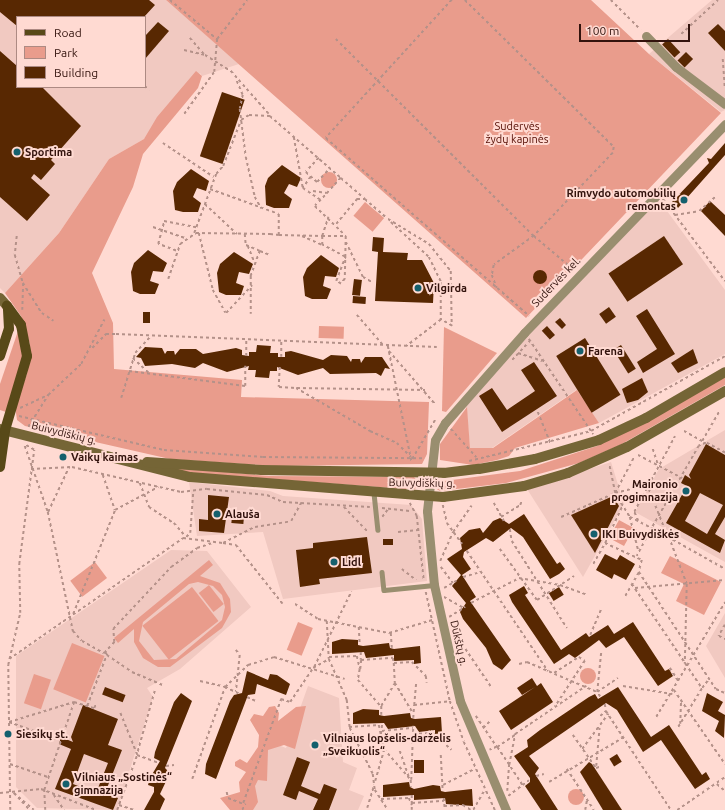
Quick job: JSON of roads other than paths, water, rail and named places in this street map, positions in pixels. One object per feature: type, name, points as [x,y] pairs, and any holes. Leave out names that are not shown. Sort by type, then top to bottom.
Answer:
[{"type":"main road","points":[[0,298],[21,325],[27,356],[2,429],[0,467]]},
{"type":"main road","points":[[0,356],[9,329],[7,306]]},
{"type":"main road","name":"Buivydiškių g.","points":[[123,460],[262,470],[444,473],[521,463],[599,440],[646,418],[725,372]]},
{"type":"main road","name":"Buivydiškių g.","points":[[2,429],[190,477],[374,493],[443,497],[524,486],[608,457],[725,391]]},
{"type":"street","points":[[646,36],[676,67],[725,104]]},
{"type":"street","name":"Sudervės kel.","points":[[430,472],[435,440],[445,423],[535,321],[580,275],[656,192],[725,124]]},
{"type":"street","name":"Dūkštų g.","points":[[430,472],[428,497],[433,587],[460,701],[506,810]]},
{"type":"lane","points":[[374,493],[378,530]]},
{"type":"lane","points":[[382,572],[384,590],[433,587]]},
{"type":"place","name":"Sportima","points":[[17,152]]},
{"type":"place","name":"Rimvydo automobilių remontas","points":[[684,200]]},
{"type":"place","name":"Vilgirda","points":[[418,288]]},
{"type":"place","name":"Farena","points":[[580,351]]},
{"type":"place","name":"Vaikų kaimas","points":[[63,457]]},
{"type":"place","name":"Maironio progimnazija","points":[[686,491]]},
{"type":"place","name":"Alauša","points":[[217,514]]},
{"type":"place","name":"IKI Buivydiškės","points":[[594,534]]},
{"type":"place","name":"Lidl","points":[[334,562]]},
{"type":"place","name":"Siesikų st.","points":[[8,734]]},
{"type":"place","name":"Vilniaus lopšelis-darželis „Sveikuolis“","points":[[315,745]]},
{"type":"place","name":"Vilniaus „Sostinės“ gimnazija","points":[[66,784]]},
{"type":"park label","name":"Sudervės žydų kapinės","points":[[517,133]]}]
